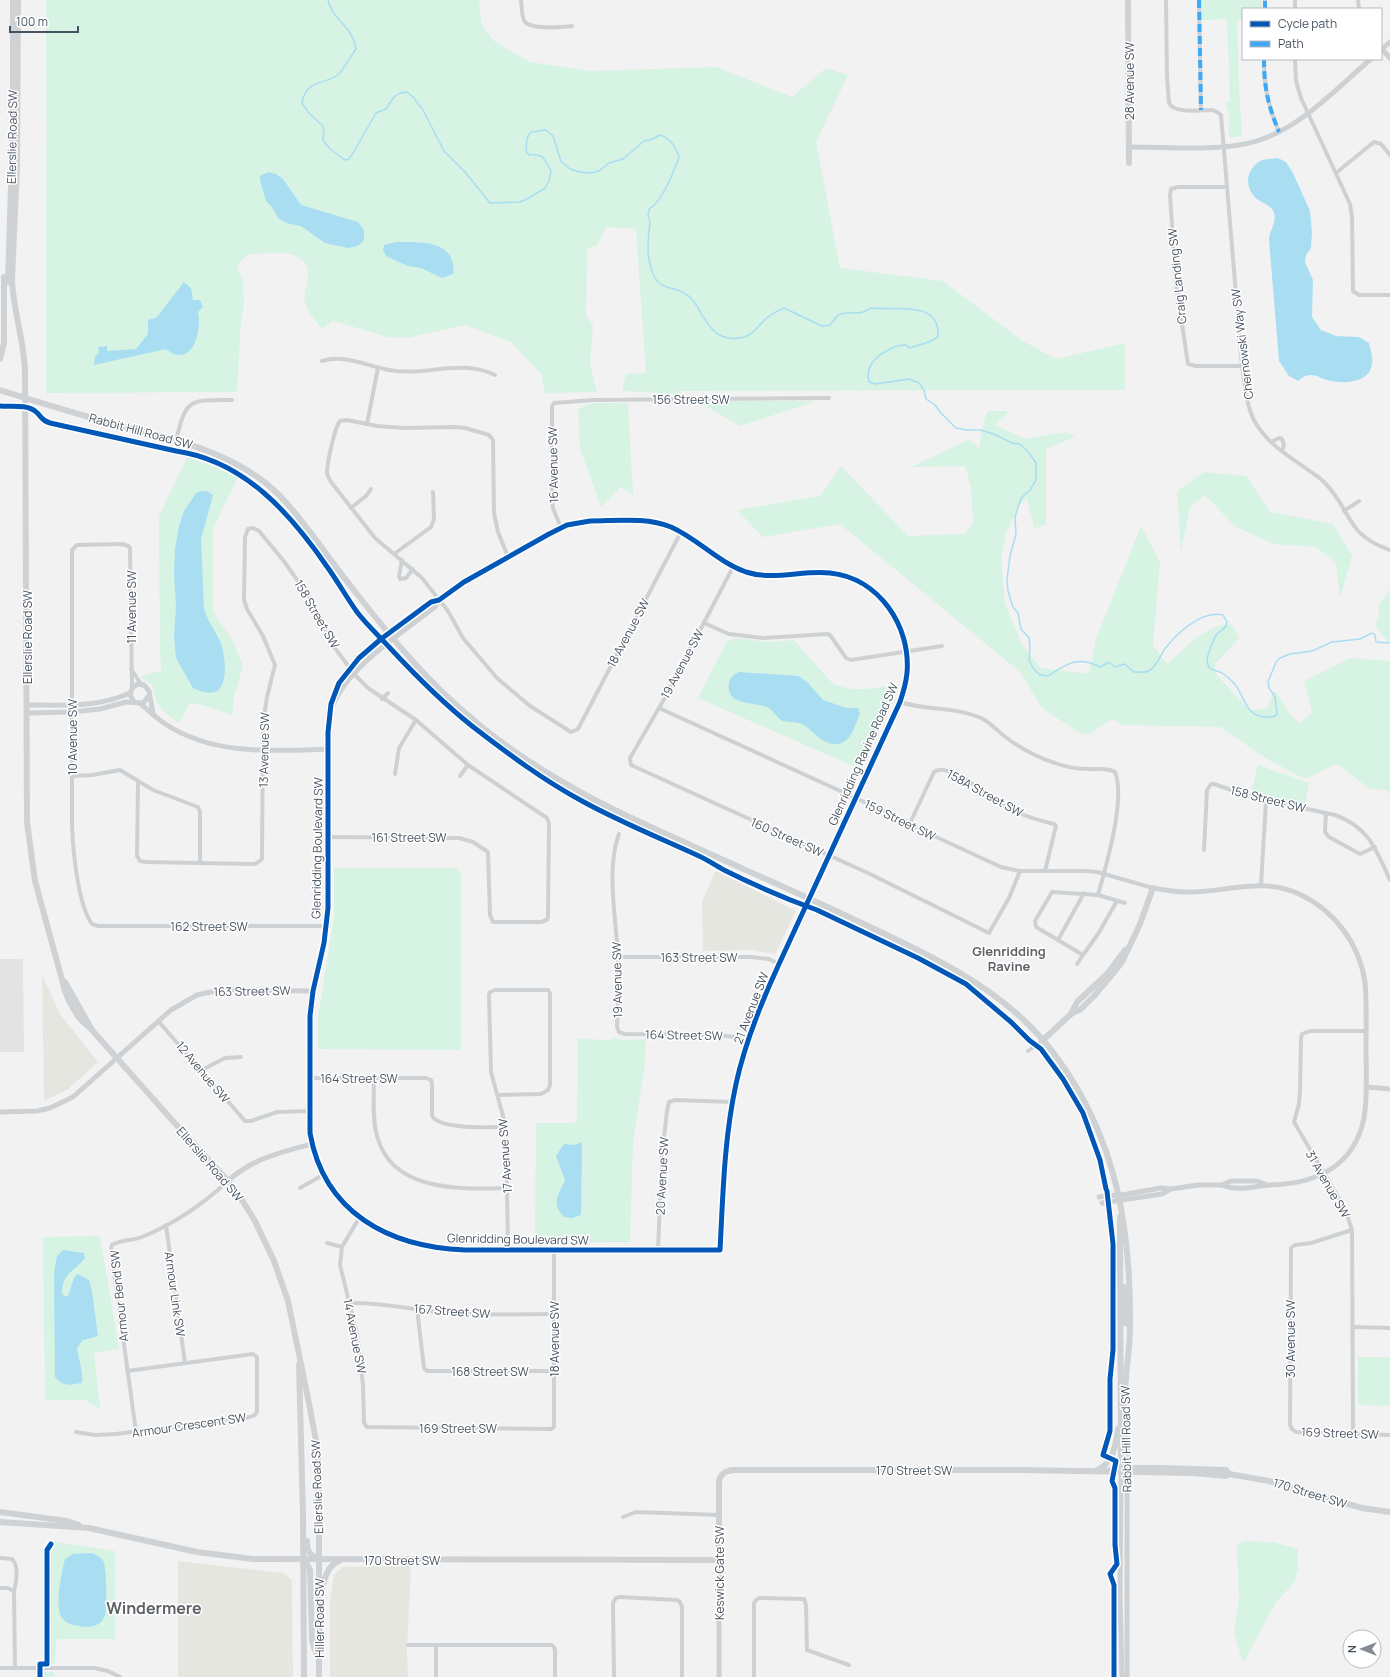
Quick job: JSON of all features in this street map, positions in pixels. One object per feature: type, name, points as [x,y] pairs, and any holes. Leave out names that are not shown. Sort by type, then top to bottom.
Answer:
[{"type":"main road","name":"Ellerslie Road SW","points":[[13,0],[12,167],[8,281],[24,351],[26,398],[27,822],[32,863],[41,906],[61,975],[92,1029],[175,1125],[228,1181],[255,1221],[274,1261],[288,1301],[298,1344],[317,1446],[319,1469],[319,1560]]},
{"type":"main road","name":"Ellerslie Road SW","points":[[12,296],[17,167],[18,0]]},
{"type":"main road","name":"28 Avenue SW","points":[[1128,0],[1129,163]]},
{"type":"main road","points":[[0,359],[4,343],[5,264],[9,238]]},
{"type":"main road","name":"Rabbit Hill Road SW","points":[[0,389],[99,420],[201,448],[229,460],[257,477],[272,489],[294,512],[389,633],[422,672],[466,714],[533,764],[586,796],[809,898],[949,966],[994,995],[1015,1012],[1043,1040],[1072,1079],[1092,1115],[1106,1149],[1120,1202],[1129,1271],[1130,1326],[1125,1396],[1124,1471]]},
{"type":"main road","points":[[1043,1040],[1071,1014],[1081,1009],[1105,984],[1122,962],[1140,924],[1153,888]]},
{"type":"main road","name":"Rabbit Hill Road SW","points":[[1120,1202],[1120,1403],[1124,1471]]},
{"type":"main road","points":[[1120,1264],[1123,1276],[1125,1323],[1130,1326]]},
{"type":"main road","name":"Ellerslie Road SW","points":[[298,1344],[302,1457],[303,1560]]},
{"type":"main road","points":[[1093,1472],[1102,1468],[1106,1464],[1113,1451],[1117,1434],[1120,1403]]},
{"type":"main road","points":[[302,1457],[306,1471],[307,1549],[309,1553],[319,1560]]},
{"type":"main road","name":"170 Street SW","points":[[726,1471],[1021,1470],[1079,1472],[1124,1471],[1226,1476],[1229,1474],[1269,1481],[1362,1508],[1390,1512]]},
{"type":"main road","name":"Keswick Gate SW","points":[[719,1560],[719,1481],[720,1477],[726,1471]]},
{"type":"main road","name":"170 Street SW","points":[[0,1512],[67,1521],[88,1528],[217,1555],[253,1559],[719,1560]]},
{"type":"main road","name":"170 Street SW","points":[[0,1522],[88,1528]]},
{"type":"main road","points":[[303,1560],[306,1562],[310,1570],[312,1640],[315,1652],[319,1658]]},
{"type":"main road","name":"Hiller Road SW","points":[[303,1560],[304,1677]]},
{"type":"main road","name":"Hiller Road SW","points":[[319,1560],[319,1677]]},
{"type":"main road","points":[[319,1603],[327,1575],[332,1565],[336,1562],[344,1560]]},
{"type":"street","points":[[521,0],[523,18],[528,24],[546,27],[572,26]]},
{"type":"street","name":"Chernowski Way SW","points":[[1166,0],[1167,77],[1169,103],[1176,110],[1215,110],[1221,116],[1242,366],[1248,401],[1254,421],[1266,438],[1324,481],[1352,524],[1360,533],[1378,546],[1390,550]]},
{"type":"street","points":[[1198,0],[1201,110]]},
{"type":"street","points":[[1382,48],[1390,42]]},
{"type":"street","points":[[1382,50],[1390,58]]},
{"type":"street","points":[[1264,60],[1264,80],[1266,93],[1279,132]]},
{"type":"street","points":[[1295,60],[1295,76],[1298,89],[1347,195],[1351,211],[1353,291],[1359,295],[1390,295]]},
{"type":"street","points":[[1129,147],[1223,146],[1252,142],[1279,132],[1308,113],[1370,60]]},
{"type":"street","points":[[1336,173],[1374,142],[1381,144],[1390,155]]},
{"type":"street","name":"Craig Landing SW","points":[[1226,187],[1178,187],[1171,189],[1170,195],[1176,284],[1188,364],[1196,366],[1242,366]]},
{"type":"street","points":[[322,361],[333,358],[342,358],[378,368],[414,372],[467,367],[483,370],[495,375]]},
{"type":"street","points":[[367,424],[378,368]]},
{"type":"street","name":"156 Street SW","points":[[554,402],[593,400],[829,398]]},
{"type":"street","points":[[176,441],[183,413],[192,403],[209,400],[232,400]]},
{"type":"street","name":"16 Avenue SW","points":[[554,402],[552,406],[552,496],[555,515],[561,528]]},
{"type":"street","points":[[439,600],[413,569],[375,538],[328,476],[336,428],[340,421],[347,420],[367,424],[410,428],[456,426],[491,437],[494,513],[498,532],[508,557]]},
{"type":"street","points":[[1271,442],[1279,438],[1282,439],[1284,445],[1282,450]]},
{"type":"street","points":[[351,508],[366,496],[371,489]]},
{"type":"street","points":[[394,554],[431,527],[434,519],[433,492]]},
{"type":"street","points":[[1344,510],[1359,501]]},
{"type":"street","name":"Glenridding Ravine Road SW","points":[[439,600],[464,582],[508,557],[561,528],[583,521],[643,521],[664,525],[681,532],[733,567],[746,572],[762,575],[824,572],[851,578],[871,589],[889,607],[901,629],[906,652],[906,679],[900,702],[809,898]]},
{"type":"street","name":"158 Street SW","points":[[253,528],[259,531],[277,551],[304,589],[314,605],[328,638],[354,674],[382,699],[416,720],[468,766],[547,818],[547,920],[541,922],[497,923],[491,919]]},
{"type":"street","name":"13 Avenue SW","points":[[200,863],[257,863],[262,859],[263,853],[263,750],[265,706],[276,668],[263,636],[247,610],[244,600],[245,537],[248,529],[253,528]]},
{"type":"street","name":"18 Avenue SW","points":[[439,600],[452,617],[463,638],[497,678],[519,698],[536,710],[569,731],[574,732],[578,729],[681,532]]},
{"type":"street","name":"10 Avenue SW","points":[[92,924],[88,917],[82,897],[75,862],[72,826],[72,555],[74,547],[82,544],[128,546]]},
{"type":"street","name":"11 Avenue SW","points":[[128,546],[131,550],[131,690]]},
{"type":"street","points":[[402,560],[398,576],[400,580],[406,578],[413,569]]},
{"type":"street","name":"19 Avenue SW","points":[[630,761],[733,567]]},
{"type":"street","name":"Glenridding Boulevard SW","points":[[439,600],[431,602],[389,633],[359,658],[350,668],[336,691],[331,704],[328,749],[328,908],[326,926],[313,991],[310,1024],[310,1111],[312,1144],[324,1175],[341,1201],[359,1218],[385,1234],[414,1243],[455,1250],[720,1250]]},
{"type":"street","name":"Glenridding Boulevard SW","points":[[329,719],[335,700],[354,674],[394,639],[435,607],[439,600]]},
{"type":"street","points":[[704,623],[729,634],[763,638],[827,634],[846,658],[851,660],[942,646]]},
{"type":"street","points":[[132,669],[141,684],[147,688],[153,714]]},
{"type":"street","points":[[27,705],[72,705],[103,702],[131,690],[136,685],[141,684]]},
{"type":"street","points":[[131,690],[131,697],[179,732],[210,744],[237,749],[328,749]]},
{"type":"street","points":[[382,699],[388,693]]},
{"type":"street","points":[[27,713],[72,712],[100,709],[123,703],[146,701],[149,696]]},
{"type":"street","points":[[900,702],[915,707],[957,710],[978,717],[1018,746],[1038,757],[1055,763],[1082,769],[1113,770],[1116,777],[1116,817],[1098,895]]},
{"type":"street","name":"159 Street SW","points":[[659,708],[910,823],[932,835],[1001,867],[1020,871],[1085,871],[1153,888]]},
{"type":"street","points":[[395,774],[399,748],[416,720]]},
{"type":"street","name":"160 Street SW","points":[[630,761],[630,765],[829,855],[989,933],[1010,898],[1020,871]]},
{"type":"street","points":[[460,776],[468,766]]},
{"type":"street","points":[[72,776],[92,775],[120,770],[138,782],[164,795],[200,808],[200,863],[140,861],[137,856],[138,782]]},
{"type":"street","name":"158A Street SW","points":[[910,823],[932,775],[936,770],[953,773],[1004,806],[1056,826],[1046,871]]},
{"type":"street","name":"158 Street SW","points":[[1204,850],[1206,795],[1208,787],[1211,784],[1240,794],[1326,813],[1346,819],[1358,827],[1369,838],[1375,847],[1390,880]]},
{"type":"street","points":[[1261,885],[1266,800]]},
{"type":"street","points":[[1326,813],[1324,832],[1329,838],[1360,854],[1375,847]]},
{"type":"street","name":"19 Avenue SW","points":[[619,834],[614,853],[614,885],[618,957],[618,1027],[620,1032]]},
{"type":"street","name":"161 Street SW","points":[[328,837],[459,838],[473,842],[487,851],[489,856],[491,919]]},
{"type":"street","points":[[1099,1197],[1161,1188],[1171,1189],[1198,1185],[1222,1185],[1230,1188],[1256,1188],[1267,1185],[1295,1184],[1312,1179],[1324,1174],[1341,1161],[1353,1145],[1358,1135],[1365,1111],[1365,988],[1362,971],[1353,947],[1343,927],[1329,913],[1306,897],[1289,890],[1261,885],[1186,892],[1153,888]]},
{"type":"street","points":[[1083,955],[1036,927],[1035,921],[1052,892],[1098,895],[1126,903]]},
{"type":"street","points":[[1058,940],[1084,893]]},
{"type":"street","name":"21 Avenue SW","points":[[720,1250],[725,1159],[732,1102],[736,1084],[748,1039],[764,997],[809,898]]},
{"type":"street","points":[[1077,964],[1098,934],[1117,901]]},
{"type":"street","name":"162 Street SW","points":[[92,924],[98,926],[326,926]]},
{"type":"street","name":"163 Street SW","points":[[618,957],[751,957],[769,959],[779,964]]},
{"type":"street","name":"163 Street SW","points":[[0,1112],[37,1111],[50,1108],[73,1096],[181,1004],[197,995],[226,990],[313,991]]},
{"type":"street","name":"17 Avenue SW","points":[[498,1095],[541,1094],[548,1090],[550,1085],[550,993],[548,990],[500,990],[490,992],[491,1072],[506,1127],[508,1250]]},
{"type":"street","name":"12 Avenue SW","points":[[159,1022],[202,1070],[213,1086],[243,1120],[247,1122],[277,1112],[310,1111]]},
{"type":"street","name":"31 Avenue SW","points":[[1353,1434],[1352,1230],[1345,1209],[1294,1124],[1300,1091],[1300,1038],[1302,1034],[1310,1031],[1366,1031]]},
{"type":"street","name":"164 Street SW","points":[[620,1032],[625,1034],[727,1035],[748,1039]]},
{"type":"street","points":[[1028,1051],[1043,1040]]},
{"type":"street","points":[[202,1070],[225,1058],[241,1057]]},
{"type":"street","name":"164 Street SW","points":[[310,1078],[424,1078],[431,1080],[432,1116],[434,1120],[468,1127],[506,1127]]},
{"type":"street","points":[[374,1078],[374,1114],[377,1137],[382,1150],[402,1173],[417,1180],[451,1188],[508,1188]]},
{"type":"street","points":[[1366,1087],[1390,1089]]},
{"type":"street","name":"20 Avenue SW","points":[[658,1250],[662,1160],[666,1111],[669,1102],[675,1100],[732,1102]]},
{"type":"street","points":[[228,1181],[250,1164],[266,1157],[312,1144]]},
{"type":"street","points":[[300,1188],[324,1175]]},
{"type":"street","name":"Armour Bend SW","points":[[136,1432],[111,1249],[112,1245],[117,1242],[132,1241],[142,1238],[197,1208],[228,1181]]},
{"type":"street","points":[[1102,1203],[1120,1202],[1162,1194],[1171,1189]]},
{"type":"street","name":"14 Avenue SW","points":[[359,1218],[342,1247],[340,1266],[356,1334],[361,1364],[365,1426]]},
{"type":"street","name":"Armour Link SW","points":[[166,1225],[184,1363]]},
{"type":"street","name":"30 Avenue SW","points":[[1292,1429],[1290,1422],[1291,1248],[1352,1230]]},
{"type":"street","points":[[327,1243],[342,1247]]},
{"type":"street","name":"18 Avenue SW","points":[[552,1428],[554,1371],[554,1250]]},
{"type":"street","name":"167 Street SW","points":[[349,1303],[383,1304],[468,1314],[554,1314]]},
{"type":"street","name":"168 Street SW","points":[[417,1309],[424,1368],[427,1371],[554,1371]]},
{"type":"street","points":[[1353,1327],[1390,1328]]},
{"type":"street","name":"Armour Crescent SW","points":[[76,1432],[95,1435],[136,1432],[250,1417],[255,1415],[258,1406],[258,1362],[257,1357],[253,1354],[127,1371]]},
{"type":"street","name":"169 Street SW","points":[[365,1426],[392,1428],[552,1428]]},
{"type":"street","name":"169 Street SW","points":[[1292,1429],[1296,1432],[1390,1435]]},
{"type":"street","name":"Rabbit Hill Road SW","points":[[1122,1677],[1120,1593],[1124,1471]]},
{"type":"street","name":"Rabbit Hill Road SW","points":[[1124,1471],[1127,1677]]},
{"type":"street","points":[[623,1517],[636,1512],[719,1515]]},
{"type":"street","points":[[0,1558],[12,1559],[15,1564],[15,1668]]},
{"type":"street","name":"Keswick Gate SW","points":[[719,1560],[719,1677]]},
{"type":"street","points":[[0,1588],[7,1588],[14,1591]]},
{"type":"street","points":[[614,1677],[614,1603],[616,1598],[620,1597],[677,1600],[680,1602],[682,1607],[682,1677]]},
{"type":"street","points":[[754,1677],[754,1604],[759,1598],[804,1599],[806,1605],[807,1650],[849,1665]]},
{"type":"street","points":[[408,1645],[552,1645],[555,1649],[555,1677]]},
{"type":"street","points":[[436,1645],[436,1677]]},
{"type":"street","points":[[0,1668],[94,1668],[120,1677]]},
{"type":"shaded area","points":[[716,871],[796,911],[775,954],[751,950],[703,951],[702,901]]},
{"type":"shaded area","points":[[0,959],[23,959],[24,1052],[0,1052]]},
{"type":"shaded area","points":[[42,975],[60,1014],[98,1062],[68,1089],[44,1101]]},
{"type":"shaded area","points":[[178,1561],[283,1573],[292,1580],[293,1677],[178,1677]]},
{"type":"shaded area","points":[[411,1565],[407,1651],[408,1677],[330,1677],[330,1601],[334,1575],[343,1567]]},
{"type":"green space","points":[[46,0],[480,0],[479,8],[482,25],[494,41],[530,62],[590,71],[716,67],[792,97],[826,68],[848,75],[816,142],[840,268],[943,281],[1023,341],[1056,359],[1125,343],[1125,390],[680,391],[681,394],[622,391],[626,374],[646,373],[636,229],[606,227],[597,246],[587,249],[586,316],[593,325],[590,363],[597,392],[545,393],[541,374],[511,342],[465,325],[407,338],[388,337],[333,321],[322,329],[306,307],[305,294],[308,279],[307,268],[303,261],[296,256],[266,253],[247,255],[237,266],[243,281],[244,306],[241,320],[237,392],[46,393]]},
{"type":"green space","points":[[1201,0],[1262,0],[1262,8],[1242,8],[1242,20],[1237,20],[1242,136],[1231,138],[1229,136],[1229,115],[1225,103],[1230,100],[1227,19],[1201,20]]},
{"type":"green space","points":[[697,401],[817,401],[740,426]]},
{"type":"green space","points":[[593,403],[628,403],[633,495],[621,487],[601,507],[580,448],[578,410]]},
{"type":"green space","points":[[988,411],[1010,411],[995,425],[1025,439],[1066,432],[1075,437],[1046,449],[1046,525],[1034,528],[1027,498],[1019,506],[1006,533],[1001,557],[1005,603],[1021,643],[1041,668],[1089,674],[1096,639],[1141,526],[1160,562],[1153,646],[1167,664],[1196,638],[1204,633],[1222,625],[1231,624],[1239,638],[1215,664],[1215,673],[1249,710],[1267,709],[1274,691],[1277,693],[1288,712],[1299,723],[1312,713],[1304,681],[1350,658],[1390,661],[1390,795],[1387,790],[1370,789],[1337,764],[1307,778],[1301,777],[1267,759],[1220,727],[1122,725],[1115,720],[1111,720],[1089,734],[1078,732],[1042,708],[1020,672],[840,524],[763,537],[737,510],[820,496],[841,466],[908,536],[964,534],[973,523],[971,487],[965,466],[911,467],[968,440],[979,448],[984,420]]},
{"type":"green space","points":[[188,456],[238,477],[213,528],[213,612],[233,641],[243,666],[234,697],[232,715],[193,703],[189,704],[179,723],[161,708],[156,700],[153,686],[140,677],[162,670],[160,656],[159,516]]},
{"type":"green space","points":[[1204,472],[1246,476],[1270,512],[1333,524],[1352,556],[1340,598],[1336,563],[1316,547],[1274,544],[1236,527],[1205,495],[1190,507],[1181,551],[1177,491]]},
{"type":"green space","points":[[1390,589],[1390,644],[1375,626],[1379,615],[1378,606]]},
{"type":"green space","points":[[737,638],[768,642],[794,640],[832,683],[840,686],[865,689],[899,685],[860,769],[698,698],[727,641]]},
{"type":"green space","points":[[1258,765],[1309,783],[1305,804],[1251,794]]},
{"type":"green space","points":[[334,868],[458,868],[461,874],[461,1050],[318,1049],[318,1018],[334,917]]},
{"type":"green space","points":[[613,1037],[620,1040],[646,1039],[645,1064],[633,1141],[630,1242],[535,1243],[536,1123],[574,1123],[577,1119],[578,1039],[610,1040]]},
{"type":"green space","points":[[100,1236],[119,1349],[94,1353],[100,1409],[85,1400],[45,1400],[43,1237]]},
{"type":"green space","points":[[1358,1357],[1390,1357],[1390,1406],[1358,1405]]},
{"type":"green space","points":[[50,1541],[115,1551],[115,1639],[58,1639],[56,1641],[55,1664],[44,1663],[44,1548]]},
{"type":"green space","points":[[1243,1541],[1274,1542],[1298,1549],[1298,1568],[1294,1583],[1276,1602],[1243,1663],[1234,1632],[1239,1599],[1237,1546]]},
{"type":"green space","points":[[40,1672],[54,1672],[54,1677],[40,1677]]},
{"type":"water","points":[[1278,158],[1286,162],[1293,173],[1310,211],[1312,232],[1311,248],[1306,255],[1305,262],[1313,280],[1312,317],[1321,330],[1336,336],[1359,337],[1369,343],[1372,365],[1368,373],[1358,380],[1352,382],[1339,382],[1308,375],[1298,381],[1289,376],[1279,361],[1269,240],[1275,217],[1273,210],[1268,205],[1256,199],[1251,192],[1248,182],[1248,177],[1252,168],[1256,164],[1262,160]]},
{"type":"water","points":[[268,172],[276,174],[283,179],[301,205],[358,222],[364,230],[364,240],[358,246],[348,248],[325,243],[301,226],[286,223],[278,218],[272,207],[266,201],[260,180],[260,176]]},
{"type":"water","points":[[396,242],[425,243],[443,248],[449,254],[453,263],[453,274],[442,278],[421,268],[408,266],[386,256],[383,250],[384,245]]},
{"type":"water","points":[[184,282],[191,288],[193,300],[200,300],[203,307],[198,312],[199,325],[196,340],[189,351],[184,354],[177,355],[166,349],[94,365],[95,357],[99,352],[98,347],[107,346],[107,351],[136,349],[148,334],[148,320],[157,317]]},
{"type":"water","points":[[207,491],[213,495],[201,539],[204,608],[222,646],[225,668],[225,675],[221,687],[217,691],[211,693],[193,688],[176,658],[174,636],[176,606],[174,575],[175,549],[179,526],[184,511],[197,492]]},
{"type":"water","points":[[739,672],[799,676],[808,683],[823,700],[847,708],[858,708],[860,713],[855,727],[850,736],[843,743],[827,743],[802,724],[781,720],[767,707],[742,702],[731,696],[729,690],[730,679]]},
{"type":"water","points":[[582,1142],[581,1215],[572,1218],[564,1217],[558,1208],[557,1199],[565,1180],[556,1156],[564,1144],[574,1145]]},
{"type":"water","points":[[63,1250],[84,1253],[85,1258],[66,1277],[62,1293],[64,1296],[68,1296],[74,1278],[78,1274],[89,1280],[92,1291],[98,1336],[83,1340],[77,1348],[82,1383],[70,1385],[64,1384],[55,1377],[54,1272],[57,1256]]},
{"type":"water","points":[[91,1553],[97,1555],[103,1561],[106,1588],[106,1612],[102,1621],[97,1625],[82,1627],[70,1624],[63,1619],[60,1614],[59,1607],[59,1590],[65,1559],[73,1554]]},
{"type":"waterway","points":[[328,0],[334,13],[351,35],[356,49],[342,71],[333,78],[311,86],[304,95],[302,103],[308,112],[323,126],[323,140],[330,149],[345,160],[349,159],[353,153],[376,113],[386,109],[394,97],[400,93],[407,92],[423,110],[444,151],[465,172],[490,203],[520,202],[545,188],[549,181],[551,171],[541,156],[529,155],[526,151],[527,138],[531,132],[546,130],[553,136],[561,161],[570,169],[591,173],[599,171],[609,163],[623,159],[644,141],[653,139],[660,135],[664,136],[672,144],[679,157],[671,178],[663,193],[649,209],[648,216],[650,221],[648,257],[655,278],[658,282],[664,286],[680,291],[691,298],[712,329],[719,334],[728,338],[745,337],[752,333],[764,320],[784,308],[822,326],[830,325],[836,317],[843,313],[858,313],[871,308],[914,309],[924,312],[932,317],[937,325],[938,337],[929,342],[909,348],[906,345],[896,346],[880,355],[870,367],[868,373],[869,382],[876,384],[909,379],[919,383],[924,390],[926,399],[935,405],[956,428],[981,430],[1012,443],[1020,444],[1036,463],[1036,480],[1030,490],[1021,498],[1015,517],[1016,534],[1010,556],[1007,579],[1008,591],[1013,607],[1018,613],[1021,629],[1029,638],[1029,660],[1033,668],[1040,675],[1048,676],[1073,662],[1085,662],[1100,667],[1109,662],[1115,667],[1125,664],[1134,672],[1147,672],[1156,664],[1164,650],[1182,631],[1206,616],[1215,614],[1223,615],[1227,622],[1226,626],[1217,634],[1213,643],[1207,658],[1209,667],[1212,670],[1222,673],[1232,681],[1240,692],[1245,703],[1253,713],[1258,716],[1272,717],[1277,714],[1275,697],[1269,688],[1268,682],[1276,662],[1280,658],[1290,654],[1312,651],[1332,642],[1360,639],[1372,633],[1375,635],[1376,642],[1390,643]]},
{"type":"marked path","points":[[1199,0],[1201,110]]},
{"type":"marked path","points":[[1265,0],[1265,8]]},
{"type":"marked path","points":[[1264,60],[1267,96],[1279,132]]},
{"type":"cycle path","points":[[0,406],[27,407],[35,411],[43,419],[50,423],[201,457],[224,466],[245,478],[264,493],[298,528],[314,548],[357,612],[410,669],[461,717],[512,756],[553,784],[596,809],[702,858],[747,881],[817,910],[918,958],[966,984],[1041,1049],[1063,1079],[1083,1113],[1100,1160],[1107,1191],[1113,1244],[1113,1350],[1110,1379],[1110,1431],[1103,1455],[1116,1461],[1112,1481],[1115,1488],[1115,1545],[1117,1564],[1110,1574],[1114,1585],[1114,1677]]},
{"type":"cycle path","points":[[631,520],[651,522],[671,527],[736,568],[756,575],[767,576],[820,572],[848,577],[863,584],[877,594],[888,607],[904,638],[907,655],[907,673],[904,688],[900,702],[772,979],[749,1038],[736,1084],[729,1125],[720,1250],[465,1250],[411,1242],[386,1233],[364,1220],[345,1204],[329,1185],[318,1161],[310,1133],[310,1016],[313,991],[324,943],[328,908],[328,732],[331,704],[339,683],[359,658],[381,639],[431,602],[439,600],[464,582],[549,534],[567,525],[590,521],[631,520]]},
{"type":"cycle path","points":[[40,1677],[40,1664],[47,1664],[47,1550],[51,1544]]},
{"type":"district","name":"Glenridding Ravine","points":[[1009,958]]},
{"type":"district","name":"Windermere","points":[[154,1608]]}]
